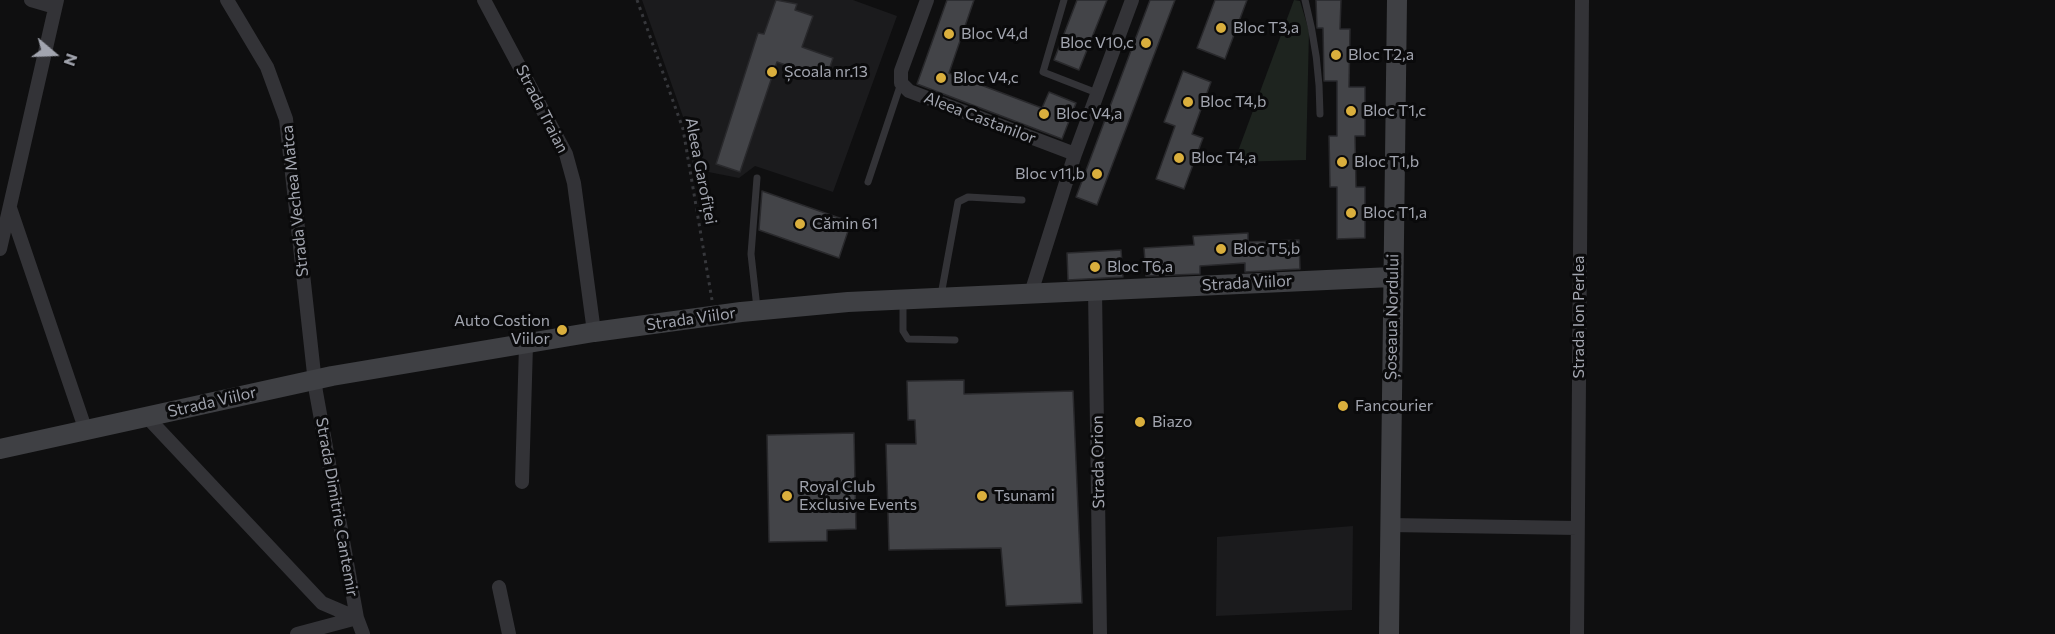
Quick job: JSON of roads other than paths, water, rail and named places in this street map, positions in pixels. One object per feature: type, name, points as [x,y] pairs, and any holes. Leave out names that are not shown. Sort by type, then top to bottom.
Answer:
[{"type":"street","points":[[0,249],[56,3],[31,0]]},
{"type":"street","name":"Strada Vechea Matca","points":[[227,0],[267,67],[286,119],[314,379]]},
{"type":"street","name":"Strada Traian","points":[[484,0],[566,154],[574,183],[594,332]]},
{"type":"street","points":[[901,83],[902,71],[927,0]]},
{"type":"street","points":[[1030,293],[1075,154],[1132,0]]},
{"type":"street","name":"Șoseaua Nordului","points":[[1389,634],[1396,0]]},
{"type":"street","name":"Strada Ion Perlea","points":[[1577,634],[1582,0]]},
{"type":"street","name":"Aleea Castanilor","points":[[901,83],[909,91],[1075,154]]},
{"type":"street","points":[[9,206],[86,431]]},
{"type":"street","name":"Strada Viilor","points":[[0,449],[314,379],[594,332],[715,316],[903,299],[1392,277]]},
{"type":"street","name":"Strada Orion","points":[[1095,290],[1100,634]]},
{"type":"street","points":[[522,482],[526,345]]},
{"type":"street","name":"Strada Dimitrie Cantemir","points":[[314,379],[357,618],[363,634]]},
{"type":"street","points":[[147,417],[322,603],[357,618]]},
{"type":"street","points":[[1390,525],[1577,528]]},
{"type":"street","points":[[499,587],[509,634]]},
{"type":"street","points":[[297,634],[357,618]]},
{"type":"lane","points":[[1064,0],[1043,72],[1097,93]]},
{"type":"lane","points":[[1305,0],[1313,30],[1320,84],[1320,114]]},
{"type":"lane","points":[[868,182],[901,83]]},
{"type":"lane","points":[[757,178],[751,254],[757,311]]},
{"type":"lane","points":[[941,297],[958,202],[968,197],[1022,200]]},
{"type":"lane","points":[[903,299],[903,331],[908,339],[955,340]]},
{"type":"place","name":"Bloc T3,a","points":[[1221,28]]},
{"type":"place","name":"Bloc V4,d","points":[[949,34]]},
{"type":"place","name":"Bloc V10,c","points":[[1146,43]]},
{"type":"place","name":"Bloc T2,a","points":[[1336,55]]},
{"type":"place","name":"Școala nr.13","points":[[772,72]]},
{"type":"place","name":"Bloc V4,c","points":[[941,78]]},
{"type":"place","name":"Bloc T4,b","points":[[1188,102]]},
{"type":"place","name":"Bloc T1,c","points":[[1351,111]]},
{"type":"place","name":"Bloc V4,a","points":[[1044,114]]},
{"type":"place","name":"Bloc T4,a","points":[[1179,158]]},
{"type":"place","name":"Bloc T1,b","points":[[1342,162]]},
{"type":"place","name":"Bloc v11,b","points":[[1097,174]]},
{"type":"place","name":"Bloc T1,a","points":[[1351,213]]},
{"type":"place","name":"Cămin 61","points":[[800,224]]},
{"type":"place","name":"Bloc T5,b","points":[[1221,249]]},
{"type":"place","name":"Bloc T6,a","points":[[1095,267]]},
{"type":"place","name":"Auto Costion Viilor","points":[[562,330]]},
{"type":"place","name":"Fancourier","points":[[1343,406]]},
{"type":"place","name":"Biazo","points":[[1140,422]]},
{"type":"place","name":"Royal Club Exclusive Events","points":[[787,496]]},
{"type":"place","name":"Tsunami","points":[[982,496]]}]
